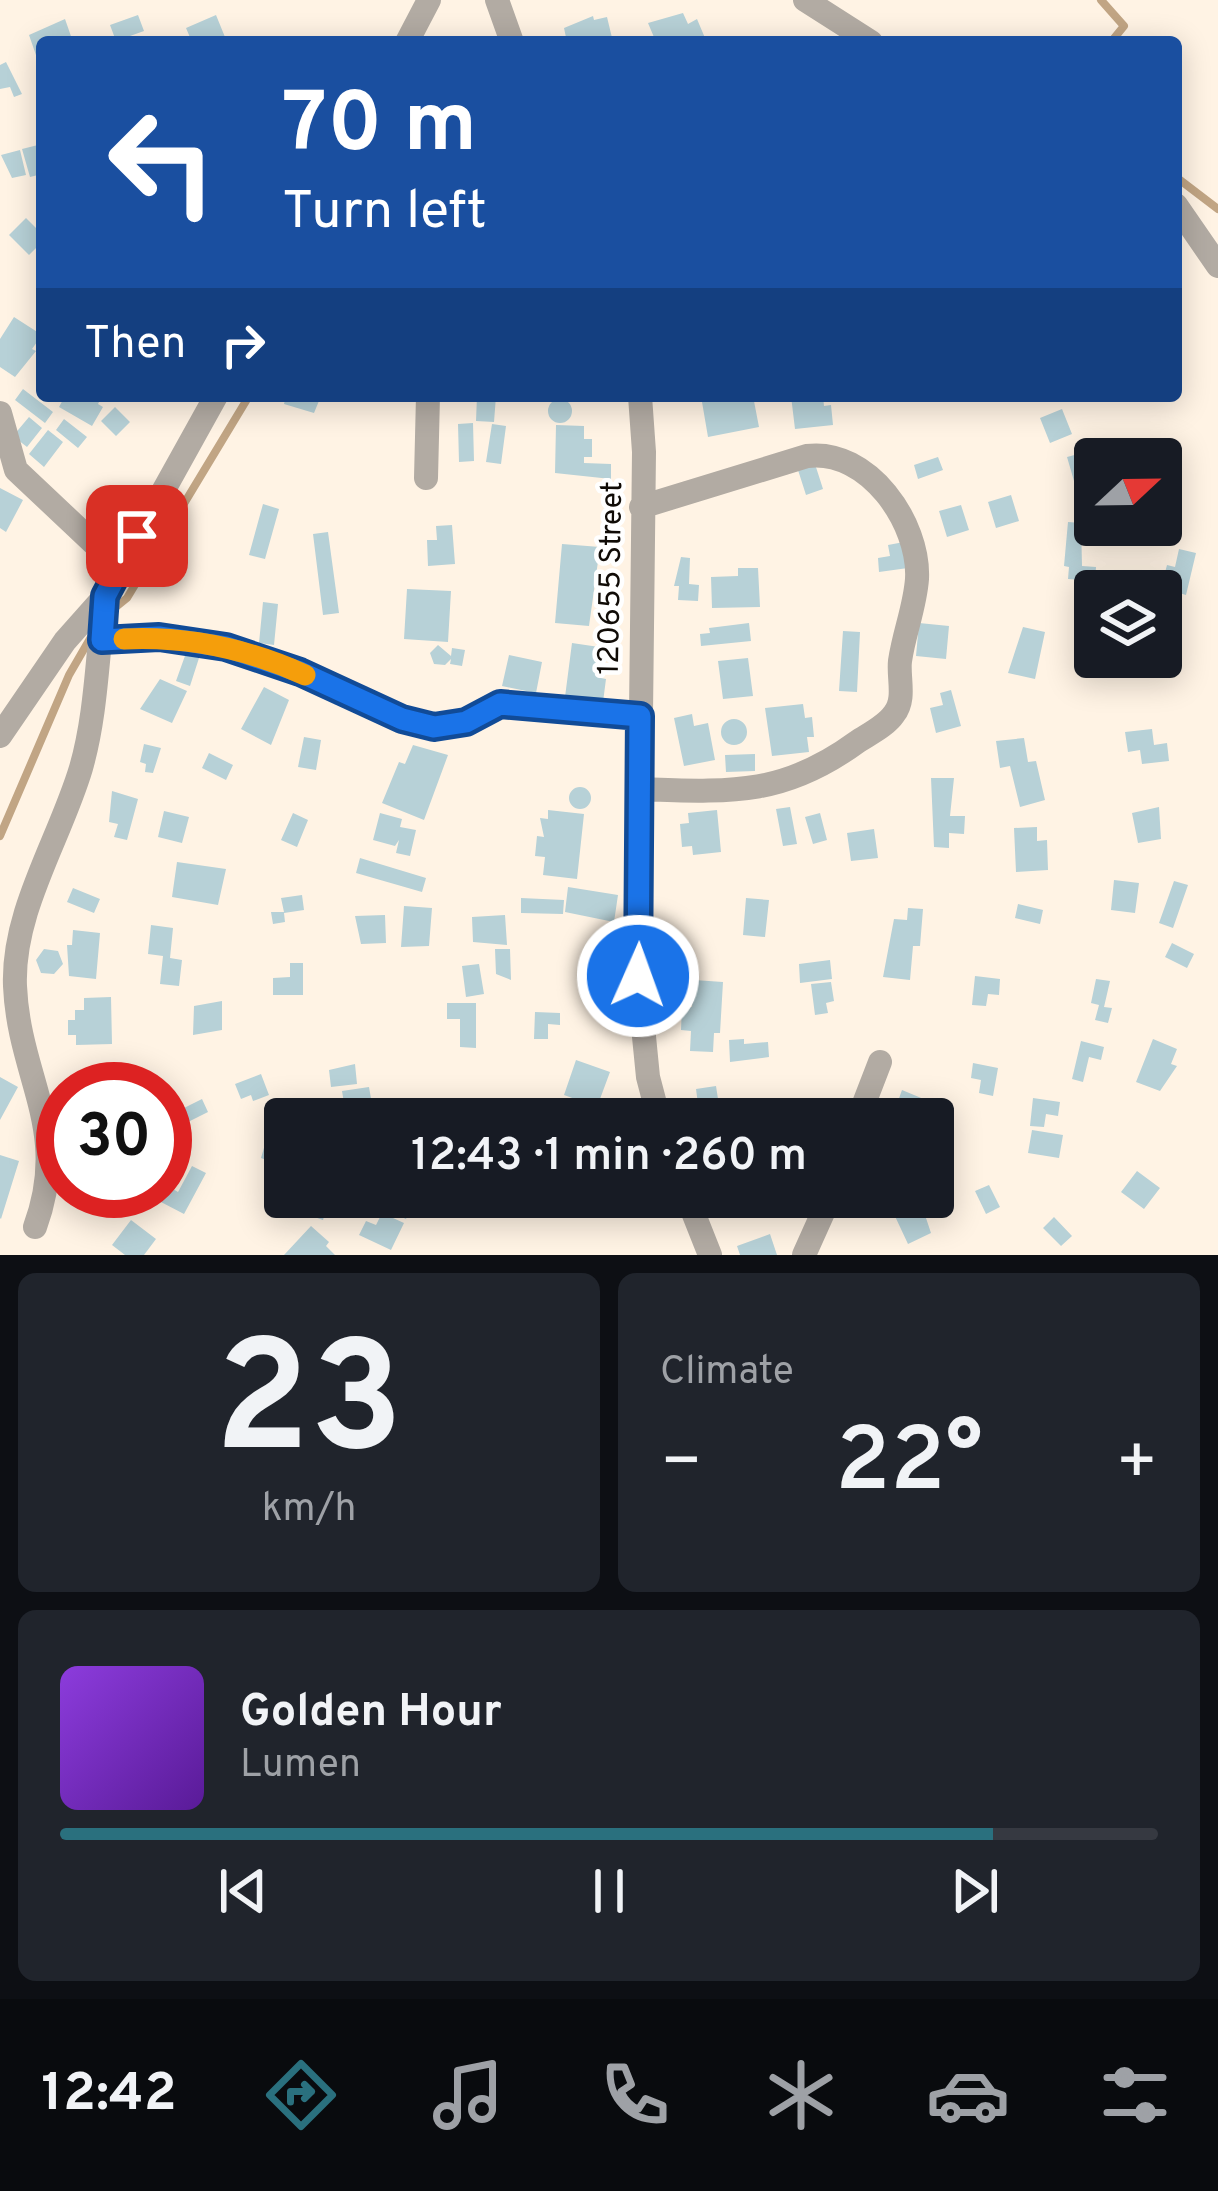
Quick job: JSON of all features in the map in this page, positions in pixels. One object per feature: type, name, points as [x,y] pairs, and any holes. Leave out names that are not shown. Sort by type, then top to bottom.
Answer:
[{"type":"street","points":[[410,36],[429,0]]},
{"type":"street","points":[[497,0],[510,36]]},
{"type":"street","points":[[805,0],[862,36]]},
{"type":"street","points":[[1182,214],[1218,266]]},
{"type":"street","points":[[0,736],[64,641],[105,596],[213,402]]},
{"type":"street","points":[[426,478],[428,402]]},
{"type":"street","name":"120655 Street","points":[[640,402],[638,976],[653,1098]]},
{"type":"street","points":[[0,413],[16,470],[120,568]]},
{"type":"street","points":[[639,789],[734,792],[776,785],[830,761],[891,719],[900,701],[900,662],[917,579],[904,527],[889,496],[868,473],[836,456],[807,456],[641,507]]},
{"type":"street","points":[[35,1227],[47,1195],[48,1142],[18,1013],[17,952],[31,899],[82,764],[105,596]]},
{"type":"street","points":[[102,640],[159,637],[226,647],[300,672],[402,719],[434,727],[466,722],[500,704],[640,716]]},
{"type":"street","points":[[866,1098],[880,1061]]},
{"type":"street","points":[[695,1218],[710,1255]]},
{"type":"street","points":[[804,1255],[821,1218]]},
{"type":"building","points":[[683,13],[688,24],[697,19],[704,36],[653,36],[648,23]]},
{"type":"building","points":[[138,15],[144,31],[114,36],[110,25]]},
{"type":"building","points":[[216,15],[225,36],[189,36],[186,28]]},
{"type":"building","points":[[593,16],[594,20],[607,17],[612,36],[566,36],[564,28]]},
{"type":"building","points":[[65,19],[71,36],[36,36],[36,55],[29,35]]},
{"type":"building","points":[[6,62],[22,94],[14,97],[10,87],[0,89],[0,65]]},
{"type":"building","points":[[36,146],[36,176],[30,177],[22,149]]},
{"type":"building","points":[[20,150],[26,175],[12,178],[1,155]]},
{"type":"building","points":[[26,218],[36,228],[36,248],[29,255],[9,235]]},
{"type":"building","points":[[14,317],[36,331],[32,349],[36,351],[15,377],[0,367],[0,339]]},
{"type":"building","points":[[23,389],[53,412],[45,423],[15,400]]},
{"type":"building","points":[[62,402],[99,402],[103,407],[92,426],[59,407]]},
{"type":"building","points":[[284,402],[319,402],[314,413]]},
{"type":"building","points":[[477,402],[496,402],[494,422],[476,421]]},
{"type":"building","points":[[551,402],[571,406],[569,420],[551,420]]},
{"type":"building","points":[[702,402],[754,402],[759,427],[708,437]]},
{"type":"building","points":[[792,402],[831,405],[833,425],[795,429]]},
{"type":"building","points":[[115,407],[130,422],[116,436],[101,421]]},
{"type":"building","points":[[1062,409],[1072,434],[1050,443],[1040,418]]},
{"type":"building","points":[[29,417],[42,428],[27,447],[13,436]]},
{"type":"building","points":[[64,419],[87,437],[78,448],[56,430]]},
{"type":"building","points":[[473,423],[474,461],[459,462],[458,424]]},
{"type":"building","points":[[492,424],[506,426],[501,464],[486,462]]},
{"type":"building","points":[[556,425],[584,426],[584,439],[592,439],[592,457],[584,457],[584,463],[611,464],[611,479],[555,473]]},
{"type":"building","points":[[48,430],[63,442],[44,467],[29,454]]},
{"type":"building","points":[[1074,455],[1074,481],[1067,457]]},
{"type":"building","points":[[938,457],[943,470],[918,479],[914,465]]},
{"type":"building","points":[[815,464],[823,489],[806,495],[798,470]]},
{"type":"building","points":[[0,488],[23,500],[6,532],[0,528]]},
{"type":"building","points":[[1011,495],[1019,521],[996,528],[988,502]]},
{"type":"building","points":[[263,504],[279,509],[265,559],[249,555]]},
{"type":"building","points":[[961,505],[969,530],[947,537],[939,511]]},
{"type":"building","points":[[1068,522],[1074,522],[1074,546],[1082,546],[1082,566],[1096,570],[1074,570],[1074,579],[1068,579],[1069,567],[1064,566]]},
{"type":"building","points":[[452,525],[455,564],[428,566],[427,540],[437,540],[436,526]]},
{"type":"building","points":[[328,532],[339,613],[323,615],[313,534]]},
{"type":"building","points":[[904,542],[908,568],[879,572],[878,558],[890,556],[888,545]]},
{"type":"building","points":[[562,544],[600,547],[589,626],[555,623]]},
{"type":"building","points":[[1179,549],[1196,553],[1186,595],[1182,594],[1182,570],[1166,570],[1167,565],[1175,567]]},
{"type":"building","points":[[681,557],[690,558],[689,584],[699,585],[698,601],[678,600],[679,586],[674,586]]},
{"type":"building","points":[[738,568],[758,568],[760,607],[712,608],[711,577],[738,576]]},
{"type":"building","points":[[407,589],[451,591],[448,642],[404,639]]},
{"type":"building","points":[[263,602],[278,604],[274,645],[259,643]]},
{"type":"building","points":[[749,623],[751,641],[701,646],[700,634],[710,633],[709,628]]},
{"type":"building","points":[[919,623],[949,626],[946,659],[916,656]]},
{"type":"building","points":[[1023,627],[1045,632],[1035,679],[1008,673]]},
{"type":"building","points":[[843,631],[860,632],[857,692],[839,691]]},
{"type":"building","points":[[572,643],[599,647],[597,666],[602,666],[601,678],[606,679],[603,702],[565,697]]},
{"type":"building","points":[[438,645],[451,656],[452,648],[465,650],[462,666],[450,664],[451,659],[445,665],[434,664],[430,653]]},
{"type":"building","points":[[186,653],[199,658],[190,686],[176,681]]},
{"type":"building","points":[[509,655],[542,662],[536,693],[502,686]]},
{"type":"building","points":[[748,658],[753,696],[723,699],[718,661]]},
{"type":"building","points":[[160,679],[187,691],[172,723],[140,709]]},
{"type":"building","points":[[264,687],[289,700],[271,745],[241,729]]},
{"type":"building","points":[[951,690],[961,726],[936,733],[930,708],[943,705],[940,693]]},
{"type":"building","points":[[803,704],[805,718],[812,717],[814,737],[807,737],[809,752],[772,756],[765,708]]},
{"type":"building","points":[[692,714],[694,726],[708,723],[715,760],[684,766],[674,718]]},
{"type":"building","points":[[734,719],[747,732],[734,745],[721,732]]},
{"type":"building","points":[[1152,729],[1154,745],[1167,743],[1169,761],[1142,764],[1140,750],[1128,752],[1125,732]]},
{"type":"building","points":[[304,737],[321,740],[316,770],[298,767]]},
{"type":"building","points":[[1024,738],[1028,762],[1036,761],[1045,800],[1020,807],[1010,766],[1000,768],[996,741]]},
{"type":"building","points":[[144,744],[161,748],[153,773],[145,772],[146,764],[140,762]]},
{"type":"building","points":[[413,745],[448,755],[424,820],[382,803],[399,762],[405,764]]},
{"type":"building","points":[[209,753],[233,765],[226,780],[202,768]]},
{"type":"building","points":[[755,754],[755,771],[726,772],[725,755]]},
{"type":"building","points":[[931,778],[954,778],[950,816],[965,816],[964,834],[949,833],[949,848],[934,847]]},
{"type":"building","points":[[580,787],[591,798],[580,809],[569,798]]},
{"type":"building","points":[[112,791],[138,799],[127,840],[114,837],[118,824],[109,822]]},
{"type":"building","points":[[790,807],[797,844],[783,846],[776,809]]},
{"type":"building","points":[[1159,807],[1161,839],[1138,843],[1132,813]]},
{"type":"building","points":[[548,810],[584,814],[577,879],[543,875],[545,857],[535,856],[537,836],[544,837],[540,818],[548,819]]},
{"type":"building","points":[[717,810],[721,852],[693,855],[692,846],[682,847],[680,824],[689,823],[688,813]]},
{"type":"building","points":[[164,811],[189,817],[182,843],[158,837]]},
{"type":"building","points":[[293,813],[308,820],[297,847],[281,840]]},
{"type":"building","points":[[380,813],[402,819],[400,827],[416,830],[410,856],[396,853],[399,840],[395,846],[373,840]]},
{"type":"building","points":[[820,813],[827,840],[813,844],[805,817]]},
{"type":"building","points":[[1037,827],[1037,841],[1047,840],[1048,870],[1016,872],[1014,828]]},
{"type":"building","points":[[874,829],[878,858],[851,861],[847,833]]},
{"type":"building","points":[[360,858],[426,878],[422,892],[356,873]]},
{"type":"building","points":[[177,862],[226,869],[218,905],[172,897]]},
{"type":"building","points":[[1114,880],[1139,883],[1135,913],[1111,910]]},
{"type":"building","points":[[1174,881],[1188,885],[1173,928],[1159,923]]},
{"type":"building","points":[[568,887],[618,895],[614,922],[565,912]]},
{"type":"building","points":[[73,888],[100,899],[94,913],[67,902]]},
{"type":"building","points":[[302,895],[304,910],[284,913],[285,922],[273,924],[271,912],[284,912],[281,898]]},
{"type":"building","points":[[521,898],[564,900],[563,914],[521,913]]},
{"type":"building","points":[[746,898],[769,900],[765,937],[743,935]]},
{"type":"building","points":[[1018,904],[1043,910],[1040,924],[1015,918]]},
{"type":"building","points":[[404,906],[432,908],[429,946],[401,947]]},
{"type":"building","points":[[908,908],[923,909],[920,946],[913,946],[910,980],[883,977],[894,919],[907,920]]},
{"type":"building","points":[[385,915],[386,943],[361,944],[355,916]]},
{"type":"building","points":[[505,915],[507,945],[473,942],[472,917]]},
{"type":"building","points":[[151,925],[173,928],[170,958],[182,960],[179,986],[160,984],[163,956],[148,954]]},
{"type":"building","points":[[73,930],[100,933],[96,979],[69,976],[67,945],[72,945]]},
{"type":"building","points":[[1172,943],[1194,954],[1187,968],[1165,957]]},
{"type":"building","points":[[44,949],[58,951],[63,964],[54,974],[41,973],[36,960]]},
{"type":"building","points":[[495,949],[510,949],[511,980],[496,974]]},
{"type":"building","points":[[830,960],[832,979],[800,983],[799,964]]},
{"type":"building","points":[[290,963],[303,963],[303,995],[273,995],[273,978],[290,977]]},
{"type":"building","points":[[479,964],[484,994],[466,997],[462,966]]},
{"type":"building","points":[[975,976],[1000,979],[999,995],[988,994],[986,1006],[972,1005]]},
{"type":"building","points":[[1096,979],[1110,981],[1104,1007],[1112,1008],[1108,1023],[1095,1020],[1099,1005],[1091,1003]]},
{"type":"building","points":[[694,980],[723,982],[720,1033],[714,1033],[713,1052],[690,1051],[691,1031],[681,1030],[682,1006],[692,1007]]},
{"type":"building","points":[[831,982],[834,1001],[826,1003],[828,1013],[815,1015],[811,984]]},
{"type":"building","points":[[111,997],[112,1044],[76,1045],[76,1035],[68,1035],[68,1020],[75,1020],[75,1010],[84,1010],[84,998]]},
{"type":"building","points":[[222,1001],[222,1030],[193,1035],[194,1006]]},
{"type":"building","points":[[447,1003],[476,1003],[476,1048],[460,1047],[460,1019],[447,1019]]},
{"type":"building","points":[[535,1012],[560,1013],[560,1025],[548,1024],[548,1039],[534,1039]]},
{"type":"building","points":[[744,1039],[744,1044],[768,1042],[769,1057],[730,1062],[729,1040]]},
{"type":"building","points":[[1153,1039],[1177,1049],[1171,1064],[1177,1066],[1160,1091],[1136,1082]]},
{"type":"building","points":[[1081,1041],[1104,1047],[1101,1060],[1089,1057],[1083,1082],[1072,1079]]},
{"type":"building","points":[[576,1060],[610,1072],[600,1098],[564,1095]]},
{"type":"building","points":[[973,1063],[998,1068],[993,1096],[979,1093],[981,1080],[971,1078]]},
{"type":"building","points":[[355,1064],[357,1084],[331,1087],[329,1070]]},
{"type":"building","points":[[261,1074],[269,1095],[253,1101],[251,1095],[241,1099],[235,1084]]},
{"type":"building","points":[[0,1077],[18,1087],[0,1120]]},
{"type":"building","points":[[716,1086],[718,1098],[697,1098],[696,1089]]},
{"type":"building","points":[[369,1087],[371,1098],[343,1098],[342,1091]]},
{"type":"building","points":[[1033,1098],[1060,1102],[1058,1116],[1046,1114],[1044,1127],[1030,1126]]},
{"type":"building","points":[[202,1099],[208,1112],[192,1120],[192,1104]]},
{"type":"building","points":[[1032,1130],[1063,1135],[1059,1158],[1028,1153]]},
{"type":"building","points":[[0,1155],[19,1161],[1,1219],[0,1218]]},
{"type":"building","points":[[192,1166],[206,1173],[192,1199]]},
{"type":"building","points":[[1137,1171],[1160,1188],[1144,1209],[1121,1192]]},
{"type":"building","points":[[989,1185],[1000,1207],[986,1214],[975,1191]]},
{"type":"building","points":[[1054,1217],[1072,1236],[1061,1246],[1043,1228]]},
{"type":"building","points":[[380,1218],[404,1223],[391,1250],[359,1235],[366,1221],[376,1225]]},
{"type":"building","points":[[896,1218],[926,1218],[931,1233],[908,1244]]},
{"type":"building","points":[[131,1220],[156,1239],[144,1255],[125,1255],[112,1245]]},
{"type":"building","points":[[311,1226],[329,1242],[326,1246],[335,1255],[284,1255]]},
{"type":"building","points":[[770,1234],[777,1255],[740,1255],[737,1246]]},
{"type":"waterway","points":[[1101,0],[1124,26],[1116,36]]},
{"type":"waterway","points":[[1182,182],[1218,209]]},
{"type":"waterway","points":[[111,611],[127,598],[245,402]]},
{"type":"waterway","points":[[0,836],[69,675],[91,637]]},
{"type":"slow traffic","points":[[124,639],[159,637],[226,647],[305,675]]},
{"type":"route","points":[[137,536],[105,596],[102,640],[159,637],[226,647],[300,672],[402,719],[434,727],[466,722],[500,704],[640,716],[638,976]]}]
